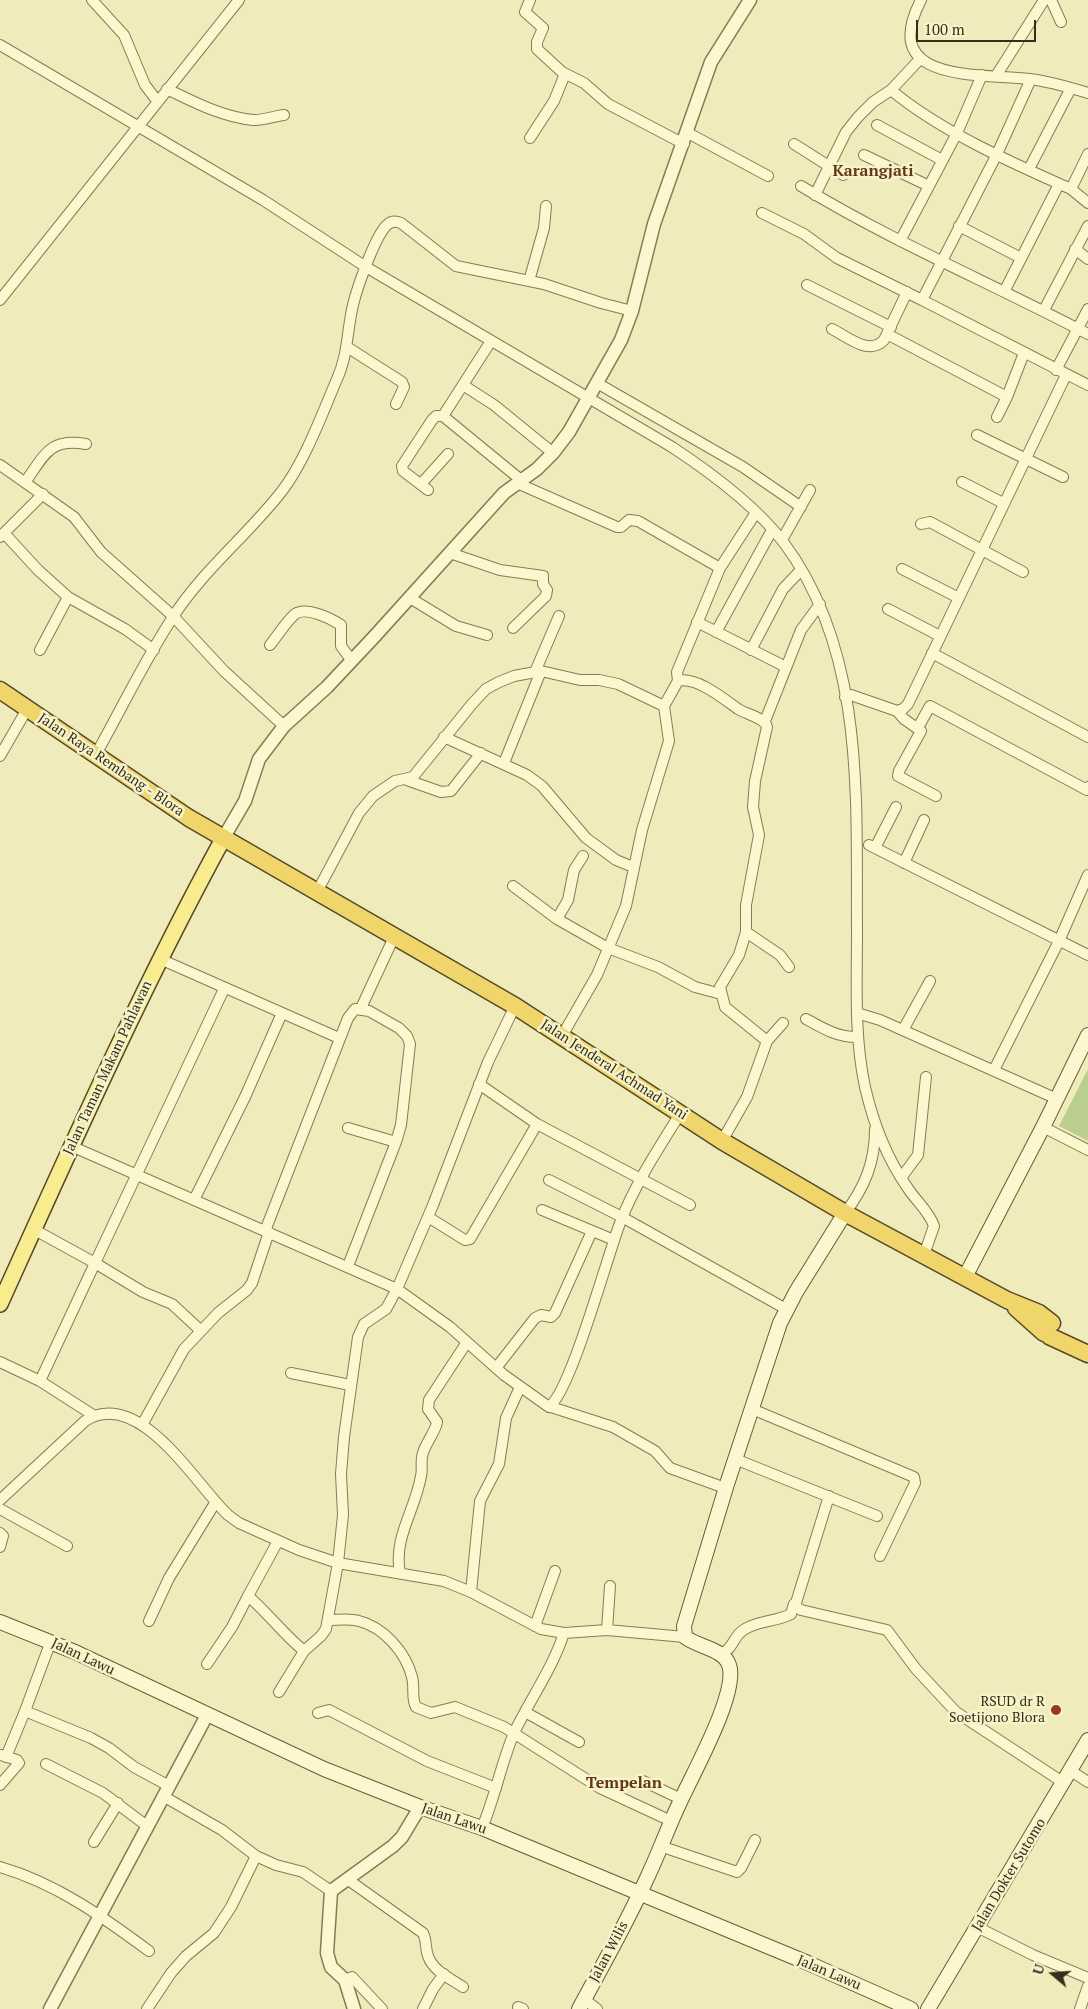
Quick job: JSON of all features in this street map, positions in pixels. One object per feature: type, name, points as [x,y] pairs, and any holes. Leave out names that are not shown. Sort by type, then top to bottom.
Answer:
[{"type":"highway","name":"Jalan Raya Rembang - Blora","points":[[0,690],[96,756],[224,838]]},
{"type":"highway","name":"Jalan Jenderal Achmad Yani","points":[[224,838],[282,873],[318,890],[394,937],[515,1006],[722,1141],[845,1213],[1007,1300],[1050,1330],[1072,1336],[1088,1353]]},
{"type":"main road","name":"Jalan Taman Makam Pahlawan","points":[[0,1304],[71,1146],[160,958],[224,838]]},
{"type":"main road","points":[[965,1277],[1043,1127],[1088,1035]]},
{"type":"main road","points":[[721,1654],[686,1637],[684,1626],[725,1488],[786,1309],[845,1213]]},
{"type":"main road","name":"Jalan Lawu","points":[[0,1622],[51,1641],[324,1768],[420,1807],[482,1828],[639,1895],[808,1963],[911,2009]]},
{"type":"main road","name":"Jalan Wilis","points":[[582,2004],[647,1879],[671,1821],[707,1749],[728,1690],[729,1664],[721,1654]]},
{"type":"main road","name":"Jalan Dokter Sutomo","points":[[928,2009],[947,1980],[1088,1740]]},
{"type":"street","points":[[92,0],[124,36],[146,85],[158,102]]},
{"type":"street","points":[[0,300],[239,0]]},
{"type":"street","points":[[530,0],[525,12],[543,28],[537,42],[537,49],[565,74],[584,84],[608,104],[768,176]]},
{"type":"street","points":[[224,838],[245,801],[259,759],[284,726],[352,660],[504,493],[554,453],[569,432],[621,340],[632,311],[654,224],[686,138],[713,56],[750,0]]},
{"type":"street","points":[[921,0],[910,27],[910,42],[913,52],[920,59],[944,70],[1031,79],[1088,94]]},
{"type":"street","points":[[996,76],[1044,0]]},
{"type":"street","points":[[1051,0],[1061,22]]},
{"type":"street","points":[[0,45],[263,200],[366,267],[589,397],[705,469],[756,514],[783,542],[820,604],[837,650],[851,727],[855,801],[857,1038],[865,1087],[875,1123],[901,1178],[934,1226],[924,1255]]},
{"type":"street","points":[[815,194],[846,132],[873,102],[890,90],[920,59]]},
{"type":"street","points":[[530,138],[554,101],[565,74]]},
{"type":"street","points":[[900,241],[956,133],[982,75]]},
{"type":"street","points":[[922,300],[997,154],[1031,79]]},
{"type":"street","points":[[1029,169],[1071,88]]},
{"type":"street","points":[[167,89],[202,106],[254,120],[284,114]]},
{"type":"street","points":[[890,90],[923,115],[997,154],[1071,189],[1088,202]]},
{"type":"street","points":[[877,125],[942,160]]},
{"type":"street","points":[[794,144],[843,175]]},
{"type":"street","points":[[1071,189],[1088,154]]},
{"type":"street","points":[[864,155],[928,186]]},
{"type":"street","points":[[1005,290],[1059,184]]},
{"type":"street","points":[[801,186],[851,217],[1005,290],[1088,334]]},
{"type":"street","points":[[529,281],[544,228],[546,206]]},
{"type":"street","points":[[762,213],[804,234],[837,258],[1088,385]]},
{"type":"street","points":[[96,756],[173,616],[215,562],[244,534],[282,490],[301,460],[339,374],[347,347],[353,304],[366,267],[385,227],[396,221],[401,223],[456,266],[529,281],[632,311]]},
{"type":"street","points":[[959,226],[1021,258]]},
{"type":"street","points":[[1044,310],[1088,226]]},
{"type":"street","points":[[1075,249],[1088,259]]},
{"type":"street","points":[[806,284],[1007,397]]},
{"type":"street","points":[[832,329],[872,348],[878,347],[889,331],[907,292]]},
{"type":"street","points":[[898,711],[904,709],[908,704],[982,551],[1024,460],[1078,328],[1088,310]]},
{"type":"street","points":[[443,416],[490,341]]},
{"type":"street","points":[[347,347],[402,382],[404,387],[396,404]]},
{"type":"street","points":[[997,417],[1024,354]]},
{"type":"street","points":[[597,382],[743,468],[801,508]]},
{"type":"street","points":[[463,385],[494,405],[554,453]]},
{"type":"street","points":[[448,454],[424,487],[403,470],[402,466],[432,420],[436,416],[443,416],[519,482],[618,527],[622,527],[629,520],[638,521],[720,568]]},
{"type":"street","points":[[978,435],[1024,460],[1063,478]]},
{"type":"street","points":[[26,481],[40,461],[58,443],[86,444]]},
{"type":"street","points":[[0,465],[26,481],[74,516],[101,552],[173,616],[224,671],[284,726]]},
{"type":"street","points":[[962,482],[1004,503]]},
{"type":"street","points":[[783,542],[783,538],[810,490]]},
{"type":"street","points":[[43,494],[2,535],[68,597],[125,629],[154,650]]},
{"type":"street","points":[[562,1036],[597,975],[626,906],[634,867],[669,741],[664,706],[678,681],[676,672],[720,568],[756,514]]},
{"type":"street","points":[[921,524],[930,522],[1023,572]]},
{"type":"street","points":[[716,632],[772,530]]},
{"type":"street","points":[[450,553],[500,570],[544,576],[543,584],[547,590],[546,596],[513,628]]},
{"type":"street","points":[[902,569],[959,598]]},
{"type":"street","points":[[751,650],[783,589],[801,570]]},
{"type":"street","points":[[40,650],[68,597]]},
{"type":"street","points":[[410,598],[456,626],[487,635]]},
{"type":"street","points":[[764,721],[801,630],[820,604]]},
{"type":"street","points":[[888,609],[940,636]]},
{"type":"street","points":[[270,645],[296,614],[303,612],[317,614],[341,625],[341,646],[352,660]]},
{"type":"street","points":[[504,763],[559,616]]},
{"type":"street","points":[[697,622],[786,667]]},
{"type":"street","points":[[932,653],[1088,737]]},
{"type":"street","points":[[318,890],[359,813],[373,796],[395,781],[414,777],[444,737],[486,689],[514,676],[538,672],[580,680],[599,680],[618,684],[664,706]]},
{"type":"street","points":[[678,681],[683,680],[694,683],[764,721],[767,727],[755,781],[753,807],[759,835],[746,905],[746,932],[739,956],[724,978],[721,994],[725,1007],[767,1041]]},
{"type":"street","points":[[845,697],[851,695],[898,711],[904,719],[921,731],[898,771],[898,776],[936,796]]},
{"type":"street","points":[[920,724],[930,706],[1087,790],[1088,787]]},
{"type":"street","points":[[0,756],[26,709]]},
{"type":"street","points":[[444,737],[504,763],[542,786],[575,827],[602,851],[634,867]]},
{"type":"street","points":[[407,780],[441,792],[451,791],[481,753]]},
{"type":"street","points":[[896,807],[872,846],[1088,955]]},
{"type":"street","points":[[904,863],[924,820]]},
{"type":"street","points":[[556,919],[569,896],[574,870],[583,856]]},
{"type":"street","points":[[994,1070],[1059,941],[1088,875]]},
{"type":"street","points":[[513,886],[556,919],[608,948],[658,967],[695,987],[721,994]]},
{"type":"street","points":[[746,932],[780,955],[788,967]]},
{"type":"street","points":[[142,1425],[184,1349],[200,1330],[247,1290],[252,1283],[267,1231],[339,1038],[352,1012],[361,1008],[394,937]]},
{"type":"street","points":[[160,958],[224,989],[339,1038]]},
{"type":"street","points":[[904,1030],[930,981]]},
{"type":"street","points":[[40,1381],[224,989]]},
{"type":"street","points":[[280,1692],[304,1651],[321,1636],[328,1620],[338,1562],[342,1515],[342,1465],[350,1385],[360,1330],[364,1324],[386,1309],[397,1288],[428,1217],[496,1042],[515,1006]]},
{"type":"street","points":[[348,1266],[396,1142],[408,1068],[409,1040],[400,1028],[382,1017],[361,1008]]},
{"type":"street","points":[[194,1200],[245,1097],[282,1013]]},
{"type":"street","points":[[857,1013],[904,1030],[1057,1099]]},
{"type":"street","points":[[806,1019],[829,1032],[843,1037],[857,1038]]},
{"type":"street","points":[[722,1141],[747,1097],[767,1041],[782,1023]]},
{"type":"street","points":[[901,1178],[918,1155],[926,1077]]},
{"type":"street","points":[[479,1084],[537,1124],[690,1205]]},
{"type":"street","points":[[551,1407],[573,1364],[622,1217],[639,1179],[680,1114]]},
{"type":"street","points":[[845,1213],[860,1195],[869,1174],[875,1143],[875,1123]]},
{"type":"street","points":[[428,1217],[465,1240],[470,1239],[537,1124]]},
{"type":"street","points":[[1043,1127],[1088,1150]]},
{"type":"street","points":[[348,1128],[396,1142]]},
{"type":"street","points":[[71,1146],[397,1288],[467,1342],[520,1387],[551,1407],[628,1434],[655,1451],[670,1468],[725,1488]]},
{"type":"street","points":[[549,1180],[622,1217],[786,1309]]},
{"type":"street","points":[[542,1210],[614,1240]]},
{"type":"street","points":[[33,1229],[143,1292],[172,1304],[200,1330]]},
{"type":"street","points":[[496,1368],[535,1318],[541,1315],[551,1317],[555,1313],[592,1231]]},
{"type":"street","points":[[400,1573],[397,1559],[398,1544],[417,1495],[422,1476],[422,1456],[437,1422],[428,1409],[429,1400],[467,1342]]},
{"type":"street","points":[[0,1362],[40,1381],[93,1415],[118,1413],[142,1425],[177,1457],[215,1504],[239,1524],[278,1541],[338,1562],[444,1581],[471,1592],[535,1626],[564,1633],[607,1630],[686,1637]]},
{"type":"street","points":[[291,1373],[350,1385]]},
{"type":"street","points":[[471,1592],[480,1501],[499,1464],[506,1418],[520,1387]]},
{"type":"street","points":[[752,1409],[914,1477],[915,1483],[880,1556]]},
{"type":"street","points":[[0,1500],[93,1415]]},
{"type":"street","points":[[735,1459],[878,1516]]},
{"type":"street","points":[[721,1654],[728,1652],[740,1632],[753,1624],[782,1619],[791,1614],[829,1496]]},
{"type":"street","points":[[150,1621],[169,1578],[215,1504]]},
{"type":"street","points":[[0,1509],[67,1546]]},
{"type":"street","points":[[0,1533],[2,1536],[0,1547]]},
{"type":"street","points":[[207,1664],[232,1626],[278,1541]]},
{"type":"street","points":[[535,1626],[555,1571]]},
{"type":"street","points":[[607,1630],[610,1586]]},
{"type":"street","points":[[248,1596],[266,1611],[284,1633],[304,1651]]},
{"type":"street","points":[[794,1604],[801,1610],[888,1630],[908,1659],[952,1709],[971,1724],[1067,1777],[1088,1782]]},
{"type":"street","points":[[328,1620],[359,1620],[383,1633],[393,1643],[409,1667],[416,1708],[431,1713],[455,1707],[514,1733],[600,1788],[671,1821]]},
{"type":"street","points":[[482,1828],[514,1733],[550,1669],[564,1633]]},
{"type":"street","points":[[0,1785],[20,1763],[17,1760],[3,1756],[26,1711],[51,1641]]},
{"type":"street","points":[[318,1713],[329,1710],[427,1761],[496,1788]]},
{"type":"street","points":[[26,1711],[91,1738],[109,1748],[256,1856],[276,1865],[303,1872],[331,1892]]},
{"type":"street","points":[[525,1712],[579,1742]]},
{"type":"street","points":[[50,2009],[207,1715]]},
{"type":"street","points":[[46,1764],[103,1793],[147,1826]]},
{"type":"street","points":[[643,1780],[681,1800]]},
{"type":"street","points":[[94,1842],[118,1803]]},
{"type":"street","points":[[354,2009],[345,1980],[331,1967],[327,1953],[331,1892],[393,1846],[402,1837],[420,1807]]},
{"type":"street","points":[[660,1846],[737,1872],[741,1868],[755,1840]]},
{"type":"street","points":[[147,2009],[170,1973],[186,1956],[214,1933],[231,1907],[256,1856]]},
{"type":"street","points":[[0,1867],[43,1881],[100,1915],[149,1951]]},
{"type":"street","points":[[347,1879],[425,1936],[428,1956],[433,1964],[444,1974],[463,1986]]},
{"type":"street","points":[[978,1927],[1034,1956],[1088,1978]]},
{"type":"street","points":[[423,2009],[433,1989],[444,1974]]},
{"type":"street","points":[[345,1980],[352,1977],[382,2009]]},
{"type":"street","points":[[1080,2009],[1088,1986]]},
{"type":"street","points":[[582,2004],[597,2009]]},
{"type":"green space","points":[[1088,1069],[1088,1141],[1059,1126]]},
{"type":"place","name":"RSUD dr R Soetijono Blora","points":[[1056,1710]]},
{"type":"district","name":"Karangjati","points":[[873,171]]},
{"type":"district","name":"Tempelan","points":[[624,1783]]}]
